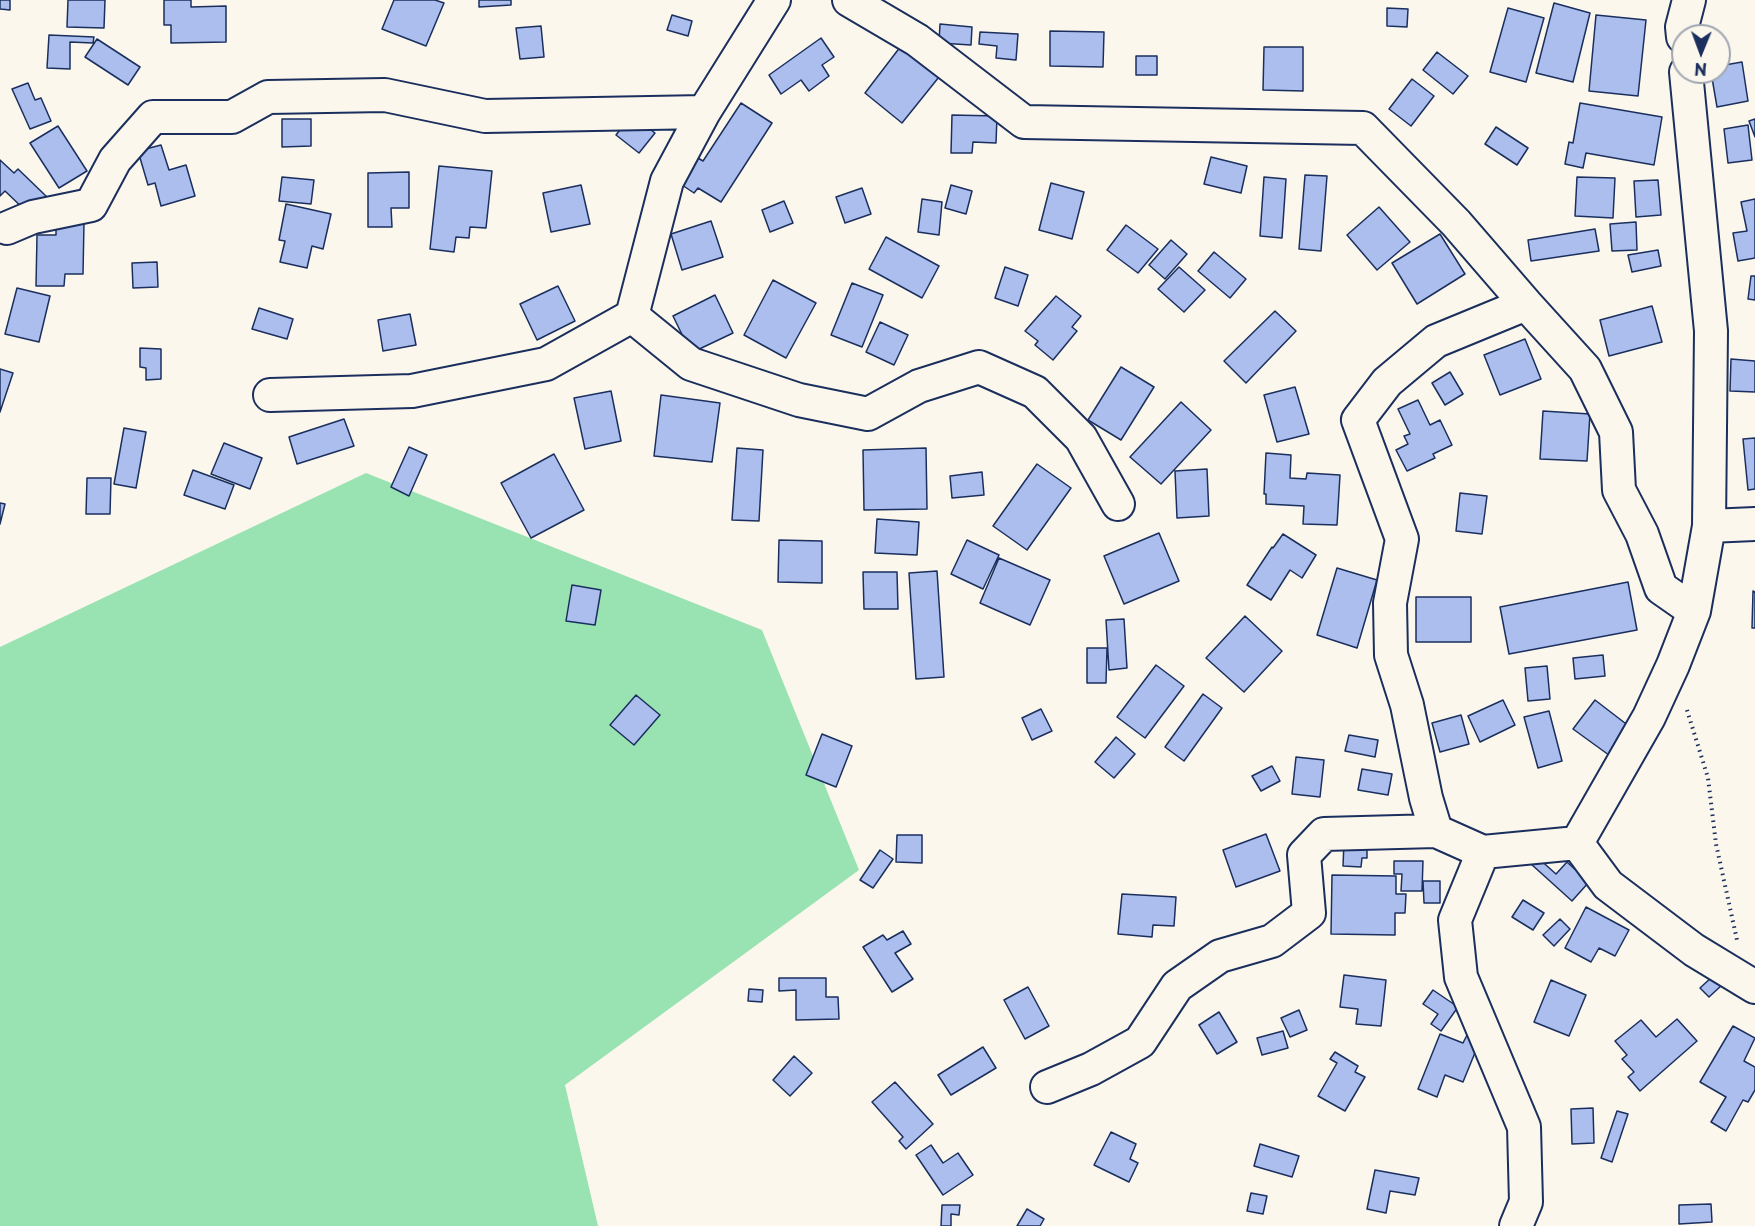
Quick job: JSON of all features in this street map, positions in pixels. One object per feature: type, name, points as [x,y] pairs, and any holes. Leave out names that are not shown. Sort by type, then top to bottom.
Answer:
[{"type":"street","points":[[270,395],[412,391],[546,364],[632,316],[667,181],[704,112],[774,0]]},
{"type":"street","points":[[849,0],[918,40],[1024,122],[1363,128],[1456,223],[1585,369],[1616,432],[1619,490],[1642,534],[1661,588],[1694,611]]},
{"type":"street","points":[[1683,24],[1689,0]]},
{"type":"street","points":[[1577,843],[1649,717],[1673,665],[1694,611],[1709,526],[1711,331],[1687,84]]},
{"type":"street","points":[[7,228],[33,217],[91,205],[115,160],[153,117],[232,117],[268,97],[385,95],[485,116],[704,112]]},
{"type":"street","points":[[1436,831],[1426,798],[1407,705],[1391,655],[1390,603],[1402,539],[1358,420],[1388,382],[1436,341],[1526,304]]},
{"type":"street","points":[[632,316],[691,364],[799,400],[868,414],[920,386],[979,367],[1035,392],[1081,438],[1118,504]]},
{"type":"street","points":[[1709,526],[1755,524]]},
{"type":"street","points":[[1047,1087],[1091,1070],[1140,1042],[1177,986],[1220,956],[1272,941],[1309,913],[1304,855],[1324,834],[1436,831],[1483,852],[1577,843]]},
{"type":"street","points":[[1577,843],[1608,885],[1694,950],[1751,984]]},
{"type":"street","points":[[1483,852],[1455,920],[1461,977],[1524,1127],[1526,1202],[1516,1226]]},
{"type":"path","points":[[1673,665],[1708,778],[1716,844],[1751,984]]},
{"type":"green space","points":[[366,473],[762,630],[859,870],[565,1085],[598,1226],[0,1226],[0,647]]},
{"type":"building","points":[[0,0],[10,0],[10,10],[0,9]]},
{"type":"building","points":[[68,0],[105,0],[104,28],[67,27]]},
{"type":"building","points":[[164,0],[191,0],[191,7],[226,6],[226,42],[171,43],[171,25],[164,25]]},
{"type":"building","points":[[394,0],[435,0],[444,3],[426,46],[382,29]]},
{"type":"building","points":[[479,0],[511,0],[511,5],[479,7]]},
{"type":"building","points":[[1554,3],[1590,13],[1573,82],[1536,73]]},
{"type":"building","points":[[1387,8],[1408,9],[1407,27],[1387,26]]},
{"type":"building","points":[[1508,8],[1544,18],[1526,82],[1490,72]]},
{"type":"building","points":[[672,15],[692,21],[688,36],[667,30]]},
{"type":"building","points":[[1596,15],[1646,20],[1638,96],[1589,91]]},
{"type":"building","points":[[940,24],[972,27],[971,45],[939,43]]},
{"type":"building","points":[[541,26],[544,57],[520,59],[516,28]]},
{"type":"building","points":[[1050,31],[1104,32],[1103,67],[1050,66]]},
{"type":"building","points":[[980,32],[1018,34],[1016,60],[996,58],[997,46],[979,44]]},
{"type":"building","points":[[49,35],[94,37],[93,43],[70,42],[70,69],[47,68]]},
{"type":"building","points":[[821,38],[834,57],[822,65],[829,76],[809,91],[801,80],[781,94],[769,75]]},
{"type":"building","points":[[97,39],[140,67],[128,85],[85,57]]},
{"type":"building","points":[[904,42],[943,72],[902,123],[865,93]]},
{"type":"building","points":[[1264,47],[1303,47],[1303,91],[1263,90]]},
{"type":"building","points":[[1437,52],[1468,76],[1453,94],[1423,70]]},
{"type":"building","points":[[1136,56],[1157,56],[1157,75],[1136,75]]},
{"type":"building","points":[[1742,62],[1748,101],[1717,107],[1713,84],[1731,84],[1731,64]]},
{"type":"building","points":[[1412,79],[1434,96],[1411,126],[1389,109]]},
{"type":"building","points":[[28,83],[35,100],[41,98],[51,121],[30,129],[12,89]]},
{"type":"building","points":[[741,103],[772,123],[721,202],[698,188],[694,193],[676,181],[693,155],[703,161]]},
{"type":"building","points":[[1580,103],[1662,117],[1654,165],[1586,153],[1583,168],[1565,164],[1569,142],[1573,143]]},
{"type":"building","points":[[631,115],[655,133],[639,153],[616,135]]},
{"type":"building","points":[[952,115],[997,116],[996,143],[973,142],[972,153],[951,153]]},
{"type":"building","points":[[282,119],[311,119],[311,146],[282,147]]},
{"type":"building","points":[[1755,119],[1755,137],[1749,121]]},
{"type":"building","points":[[1748,125],[1752,160],[1728,163],[1724,129]]},
{"type":"building","points":[[58,126],[87,171],[59,188],[30,143]]},
{"type":"building","points":[[1496,127],[1528,148],[1517,165],[1485,144]]},
{"type":"building","points":[[161,145],[169,170],[186,165],[195,196],[161,206],[155,183],[148,185],[138,151]]},
{"type":"building","points":[[1211,157],[1247,166],[1241,193],[1204,184]]},
{"type":"building","points":[[0,160],[14,173],[18,169],[46,196],[29,214],[5,191],[0,196]]},
{"type":"building","points":[[439,166],[492,171],[486,228],[470,227],[469,238],[456,237],[454,252],[430,249]]},
{"type":"building","points":[[409,172],[409,208],[391,208],[392,227],[368,227],[368,173]]},
{"type":"building","points":[[1305,175],[1327,176],[1321,251],[1299,249]]},
{"type":"building","points":[[282,177],[314,180],[311,204],[279,201]]},
{"type":"building","points":[[1264,177],[1286,179],[1282,238],[1260,236]]},
{"type":"building","points":[[1577,177],[1615,178],[1613,218],[1575,216]]},
{"type":"building","points":[[1658,180],[1661,215],[1636,217],[1634,181]]},
{"type":"building","points":[[1051,183],[1084,192],[1072,239],[1039,230]]},
{"type":"building","points":[[581,185],[590,224],[551,232],[543,193]]},
{"type":"building","points":[[951,185],[972,191],[966,214],[945,208]]},
{"type":"building","points":[[862,188],[871,214],[845,223],[836,197]]},
{"type":"building","points":[[922,199],[942,202],[939,235],[918,232]]},
{"type":"building","points":[[1755,199],[1755,258],[1738,261],[1733,233],[1747,231],[1741,202]]},
{"type":"building","points":[[784,201],[793,223],[770,232],[762,210]]},
{"type":"building","points":[[286,204],[331,214],[323,249],[312,246],[307,268],[280,262],[285,241],[279,240]]},
{"type":"building","points":[[1379,207],[1410,242],[1377,270],[1347,235]]},
{"type":"building","points":[[56,221],[84,222],[83,274],[65,274],[64,286],[36,286],[37,235],[56,235]]},
{"type":"building","points":[[711,221],[723,257],[682,270],[671,234]]},
{"type":"building","points":[[1636,222],[1637,250],[1612,251],[1610,224]]},
{"type":"building","points":[[1126,225],[1158,249],[1138,273],[1107,250]]},
{"type":"building","points":[[1595,229],[1599,251],[1531,261],[1528,240]]},
{"type":"building","points":[[1440,234],[1465,274],[1417,304],[1392,263]]},
{"type":"building","points":[[886,237],[939,266],[922,298],[869,269]]},
{"type":"building","points":[[1171,240],[1187,254],[1165,279],[1149,265]]},
{"type":"building","points":[[1658,250],[1661,266],[1632,272],[1628,255]]},
{"type":"building","points":[[1214,252],[1246,279],[1230,298],[1198,271]]},
{"type":"building","points":[[157,262],[158,287],[133,288],[132,263]]},
{"type":"building","points":[[1005,267],[1028,275],[1018,306],[995,298]]},
{"type":"building","points":[[1179,267],[1205,290],[1184,312],[1158,289]]},
{"type":"building","points":[[1751,276],[1755,276],[1755,300],[1748,299]]},
{"type":"building","points":[[773,280],[816,303],[786,358],[744,335]]},
{"type":"building","points":[[852,283],[883,295],[862,347],[831,335]]},
{"type":"building","points":[[558,286],[575,321],[537,340],[520,304]]},
{"type":"building","points":[[17,288],[50,296],[39,342],[5,334]]},
{"type":"building","points":[[715,295],[733,333],[691,353],[673,316]]},
{"type":"building","points":[[1056,296],[1081,316],[1072,327],[1077,331],[1053,360],[1035,345],[1038,341],[1025,331]]},
{"type":"building","points":[[1652,306],[1662,342],[1609,356],[1600,320]]},
{"type":"building","points":[[259,308],[293,319],[287,339],[252,329]]},
{"type":"building","points":[[1275,311],[1296,331],[1246,383],[1224,361]]},
{"type":"building","points":[[410,314],[416,345],[383,351],[378,320]]},
{"type":"building","points":[[880,322],[908,335],[894,365],[866,352]]},
{"type":"building","points":[[1525,339],[1541,379],[1500,395],[1484,355]]},
{"type":"building","points":[[140,348],[161,349],[161,379],[146,380],[146,368],[140,367]]},
{"type":"building","points":[[1731,359],[1755,361],[1755,392],[1730,391]]},
{"type":"building","points":[[1121,367],[1154,387],[1121,440],[1088,420]]},
{"type":"building","points":[[0,369],[13,373],[0,412]]},
{"type":"building","points":[[1450,372],[1463,394],[1445,405],[1432,383]]},
{"type":"building","points":[[1295,387],[1309,434],[1277,442],[1264,395]]},
{"type":"building","points":[[611,391],[621,441],[585,449],[574,398]]},
{"type":"building","points":[[661,395],[720,403],[712,462],[654,456]]},
{"type":"building","points":[[1418,400],[1430,425],[1440,420],[1452,445],[1433,454],[1435,458],[1407,471],[1396,450],[1408,444],[1404,436],[1410,434],[1398,409]]},
{"type":"building","points":[[1181,402],[1211,430],[1161,484],[1130,457]]},
{"type":"building","points":[[1543,411],[1590,414],[1587,461],[1540,459]]},
{"type":"building","points":[[344,419],[354,446],[297,464],[289,437]]},
{"type":"building","points":[[124,428],[146,432],[136,488],[114,484]]},
{"type":"building","points":[[1755,438],[1755,489],[1748,490],[1743,439]]},
{"type":"building","points":[[224,443],[262,458],[250,489],[211,474]]},
{"type":"building","points":[[409,447],[427,455],[409,496],[391,487]]},
{"type":"building","points":[[737,448],[763,450],[759,521],[732,520]]},
{"type":"building","points":[[926,448],[927,509],[864,510],[863,450]]},
{"type":"building","points":[[1266,453],[1291,455],[1290,478],[1306,479],[1307,473],[1340,475],[1337,525],[1303,524],[1304,506],[1266,504],[1266,494],[1264,494]]},
{"type":"building","points":[[554,454],[584,510],[531,538],[501,483]]},
{"type":"building","points":[[1037,464],[1071,488],[1027,550],[993,526]]},
{"type":"building","points":[[1207,469],[1209,516],[1177,518],[1175,471]]},
{"type":"building","points":[[193,470],[234,485],[225,509],[184,495]]},
{"type":"building","points":[[982,472],[984,495],[952,498],[950,476]]},
{"type":"building","points":[[87,478],[111,478],[110,514],[86,514]]},
{"type":"building","points":[[1460,493],[1487,496],[1482,534],[1456,531]]},
{"type":"building","points":[[0,503],[5,504],[0,524]]},
{"type":"building","points":[[877,519],[919,522],[917,555],[875,553]]},
{"type":"building","points":[[1159,533],[1179,581],[1124,604],[1104,556]]},
{"type":"building","points":[[1283,534],[1316,555],[1302,578],[1290,570],[1271,600],[1247,585]]},
{"type":"building","points":[[779,540],[822,541],[822,583],[778,582]]},
{"type":"building","points":[[967,540],[999,555],[983,589],[951,574]]},
{"type":"building","points":[[999,558],[1050,580],[1030,625],[980,603]]},
{"type":"building","points":[[1337,568],[1377,580],[1357,648],[1317,635]]},
{"type":"building","points":[[937,571],[944,677],[916,679],[909,573]]},
{"type":"building","points":[[863,572],[897,572],[898,609],[864,609]]},
{"type":"building","points":[[1628,582],[1637,630],[1509,654],[1500,607]]},
{"type":"building","points":[[572,585],[601,590],[595,625],[566,621]]},
{"type":"building","points":[[1753,591],[1755,592],[1755,628],[1752,628]]},
{"type":"building","points":[[1416,597],[1471,597],[1471,642],[1416,642]]},
{"type":"building","points":[[1245,616],[1282,651],[1244,692],[1206,658]]},
{"type":"building","points":[[1124,619],[1127,668],[1109,670],[1106,620]]},
{"type":"building","points":[[1087,648],[1107,648],[1106,683],[1087,683]]},
{"type":"building","points":[[1603,655],[1605,676],[1575,679],[1573,658]]},
{"type":"building","points":[[1156,665],[1184,686],[1145,738],[1117,717]]},
{"type":"building","points":[[1547,666],[1550,699],[1528,701],[1525,668]]},
{"type":"building","points":[[1203,694],[1222,708],[1184,761],[1165,747]]},
{"type":"building","points":[[636,695],[660,715],[634,745],[610,725]]},
{"type":"building","points":[[1503,700],[1515,725],[1480,742],[1468,716]]},
{"type":"building","points":[[1595,700],[1634,730],[1613,758],[1573,729]]},
{"type":"building","points":[[1041,709],[1052,731],[1032,740],[1022,718]]},
{"type":"building","points":[[1549,711],[1562,761],[1538,768],[1524,717]]},
{"type":"building","points":[[1461,715],[1469,744],[1440,752],[1432,723]]},
{"type":"building","points":[[822,734],[852,746],[836,787],[806,775]]},
{"type":"building","points":[[1349,735],[1378,740],[1375,757],[1345,751]]},
{"type":"building","points":[[1116,737],[1135,754],[1114,778],[1095,762]]},
{"type":"building","points":[[1296,757],[1324,760],[1320,797],[1292,794]]},
{"type":"building","points":[[1272,766],[1280,781],[1261,791],[1252,776]]},
{"type":"building","points":[[1362,769],[1392,774],[1388,795],[1358,790]]},
{"type":"building","points":[[1266,834],[1280,871],[1236,887],[1223,850]]},
{"type":"building","points":[[897,835],[922,835],[922,863],[896,862]]},
{"type":"building","points":[[1344,842],[1367,843],[1367,858],[1362,858],[1361,867],[1343,866]]},
{"type":"building","points":[[880,850],[893,859],[873,888],[860,880]]},
{"type":"building","points":[[1537,857],[1556,874],[1567,862],[1589,882],[1572,901],[1531,864]]},
{"type":"building","points":[[1394,861],[1423,861],[1422,891],[1401,891],[1402,874],[1394,874]]},
{"type":"building","points":[[1332,875],[1396,876],[1396,894],[1406,894],[1405,913],[1395,913],[1395,935],[1331,934]]},
{"type":"building","points":[[1423,881],[1440,881],[1440,903],[1424,903]]},
{"type":"building","points":[[1122,894],[1176,897],[1174,926],[1153,925],[1152,937],[1118,934]]},
{"type":"building","points":[[1523,900],[1544,913],[1533,930],[1512,917]]},
{"type":"building","points":[[1586,907],[1629,930],[1615,956],[1599,948],[1591,962],[1565,948]]},
{"type":"building","points":[[1560,919],[1570,929],[1554,946],[1543,935]]},
{"type":"building","points":[[903,931],[911,944],[895,953],[913,979],[892,992],[863,947],[883,935],[887,940]]},
{"type":"building","points":[[1344,975],[1386,980],[1381,1026],[1356,1024],[1358,1009],[1340,1007]]},
{"type":"building","points":[[1713,976],[1722,985],[1709,997],[1700,988]]},
{"type":"building","points":[[779,978],[826,978],[826,997],[838,997],[839,1019],[796,1020],[796,990],[779,991]]},
{"type":"building","points":[[1551,980],[1586,995],[1569,1036],[1534,1022]]},
{"type":"building","points":[[1028,987],[1049,1026],[1025,1039],[1004,1000]]},
{"type":"building","points":[[749,989],[763,990],[762,1002],[748,1001]]},
{"type":"building","points":[[1433,990],[1458,1007],[1441,1031],[1431,1024],[1438,1014],[1423,1004]]},
{"type":"building","points":[[1299,1010],[1307,1030],[1290,1037],[1281,1018]]},
{"type":"building","points":[[1219,1012],[1237,1042],[1217,1054],[1199,1025]]},
{"type":"building","points":[[1677,1019],[1697,1041],[1640,1091],[1628,1077],[1634,1072],[1622,1059],[1627,1055],[1615,1041],[1641,1020],[1656,1037]]},
{"type":"building","points":[[1733,1026],[1755,1038],[1744,1061],[1755,1067],[1755,1090],[1748,1102],[1743,1100],[1726,1131],[1711,1122],[1726,1097],[1700,1082]]},
{"type":"building","points":[[1283,1031],[1288,1048],[1262,1055],[1257,1038]]},
{"type":"building","points":[[1468,1033],[1481,1038],[1463,1082],[1445,1075],[1437,1097],[1418,1089],[1440,1034],[1463,1043]]},
{"type":"building","points":[[983,1047],[996,1068],[951,1095],[938,1075]]},
{"type":"building","points":[[1335,1052],[1358,1066],[1355,1072],[1365,1077],[1345,1111],[1318,1096],[1337,1063],[1330,1059]]},
{"type":"building","points":[[794,1056],[812,1073],[790,1096],[773,1080]]},
{"type":"building","points":[[895,1082],[933,1124],[906,1149],[899,1141],[903,1137],[872,1102]]},
{"type":"building","points":[[1593,1108],[1594,1143],[1572,1144],[1571,1109]]},
{"type":"building","points":[[1617,1111],[1628,1114],[1612,1162],[1601,1158]]},
{"type":"building","points":[[1111,1132],[1136,1144],[1130,1159],[1138,1163],[1129,1182],[1094,1165]]},
{"type":"building","points":[[1260,1144],[1299,1156],[1292,1177],[1254,1166]]},
{"type":"building","points":[[931,1145],[943,1163],[958,1153],[973,1175],[943,1195],[916,1155]]},
{"type":"building","points":[[1375,1170],[1419,1178],[1415,1195],[1390,1191],[1386,1213],[1367,1209]]},
{"type":"building","points":[[1251,1193],[1267,1196],[1263,1214],[1247,1211]]},
{"type":"building","points":[[1711,1204],[1712,1222],[1679,1224],[1679,1205]]},
{"type":"building","points":[[942,1205],[960,1205],[959,1215],[951,1214],[951,1226],[941,1226]]},
{"type":"building","points":[[1027,1209],[1044,1219],[1040,1226],[1017,1226]]}]
